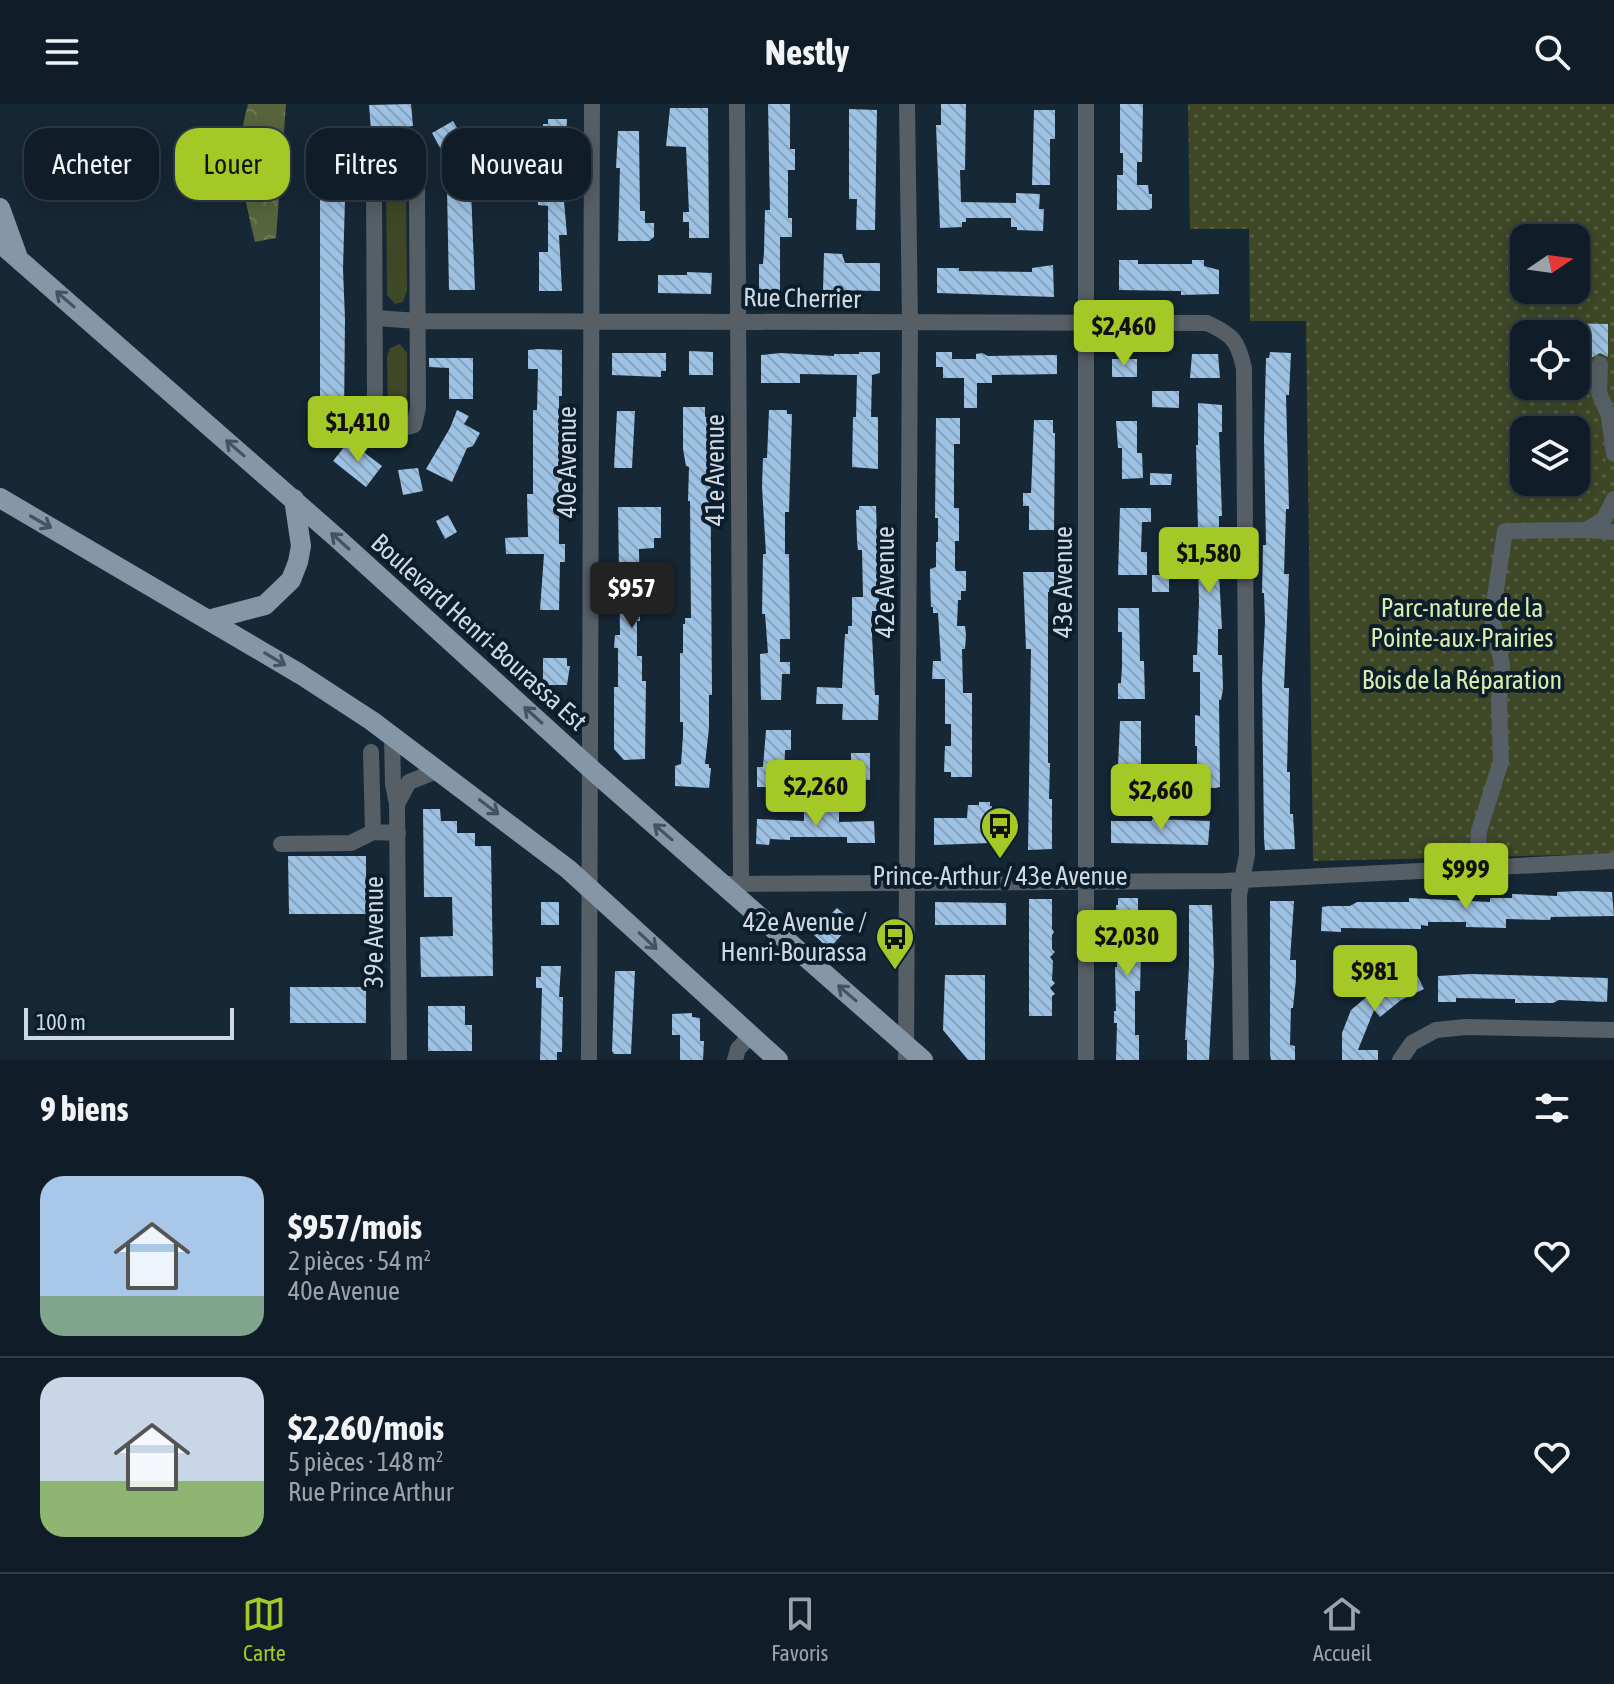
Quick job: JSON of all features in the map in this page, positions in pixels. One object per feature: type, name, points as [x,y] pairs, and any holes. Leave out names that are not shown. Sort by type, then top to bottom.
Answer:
[{"type":"main road","points":[[0,208],[18,259]]},
{"type":"main road","name":"Boulevard Henri-Bourassa Est","points":[[0,243],[294,499],[590,768],[731,883],[906,1052],[923,1060]]},
{"type":"main road","points":[[0,498],[333,694],[392,736],[525,834],[778,1060]]},
{"type":"main road","points":[[208,620],[265,605],[291,580],[301,546],[294,499]]},
{"type":"street","name":"40e Avenue","points":[[589,1060],[592,104]]},
{"type":"street","name":"41e Avenue","points":[[731,883],[738,321],[737,104]]},
{"type":"street","name":"42e Avenue","points":[[906,1052],[910,323],[907,104]]},
{"type":"street","name":"43e Avenue","points":[[1086,104],[1086,1060]]},
{"type":"street","points":[[401,159],[412,170],[417,187],[418,321],[418,408],[414,425],[396,430],[378,421],[375,406],[374,179],[384,161],[401,159]]},
{"type":"street","name":"Rue Cherrier","points":[[376,318],[418,321],[1207,323],[1226,332],[1239,346],[1244,368],[1247,855],[1243,880]]},
{"type":"street","points":[[1600,364],[1599,393],[1609,416],[1614,454]]},
{"type":"street","points":[[1585,530],[1603,521],[1614,499]]},
{"type":"street","points":[[1477,866],[1479,831],[1501,761],[1499,700],[1502,665],[1493,609],[1505,531],[1614,532]]},
{"type":"street","name":"39e Avenue","points":[[392,736],[398,833],[399,1060]]},
{"type":"street","points":[[371,752],[373,832]]},
{"type":"street","points":[[397,804],[407,783],[439,770]]},
{"type":"street","points":[[281,844],[351,843],[373,832],[398,833]]},
{"type":"street","points":[[731,883],[1243,880],[1614,861]]},
{"type":"street","points":[[1241,1060],[1239,895],[1243,880]]},
{"type":"street","points":[[1400,1060],[1412,1043],[1436,1030],[1466,1027],[1614,1030]]},
{"type":"street","points":[[735,1060],[738,1049],[750,1036]]},
{"type":"green space","points":[[248,104],[286,104],[284,128],[243,128]]},
{"type":"green space","name":"Parc-nature de la Pointe-aux-Prairies","points":[[1188,104],[1614,104],[1614,854],[1313,861],[1306,321],[1250,321],[1249,229],[1190,229]]},
{"type":"green space","points":[[246,200],[279,200],[276,238],[255,242]]},
{"type":"green space","points":[[386,200],[406,200],[407,291],[403,302],[395,304],[387,295]]},
{"type":"green space","points":[[400,344],[407,353],[407,411],[404,419],[397,422],[390,418],[388,410],[387,357],[390,348]]},
{"type":"building","points":[[411,104],[413,126],[371,128],[369,105]]},
{"type":"building","points":[[768,104],[790,104],[790,149],[795,149],[795,170],[788,170],[788,218],[792,218],[792,237],[780,237],[780,300],[759,300],[765,210],[770,210]]},
{"type":"building","points":[[941,104],[966,104],[965,170],[960,170],[961,202],[1016,203],[1016,193],[1040,194],[1039,209],[1044,209],[1043,231],[1017,230],[1017,227],[1011,227],[1011,218],[966,218],[962,227],[940,228],[936,125],[941,125]]},
{"type":"building","points":[[1120,104],[1143,104],[1142,162],[1137,162],[1137,185],[1148,185],[1149,194],[1152,194],[1152,208],[1149,210],[1117,210],[1117,175],[1123,175]]},
{"type":"building","points":[[670,108],[708,108],[709,238],[689,238],[689,222],[683,222],[683,212],[689,212],[686,147],[666,146]]},
{"type":"building","points":[[849,109],[877,110],[875,230],[856,230],[857,199],[849,199]]},
{"type":"building","points":[[1034,110],[1055,110],[1055,139],[1050,139],[1050,185],[1032,185]]},
{"type":"building","points":[[548,119],[567,119],[566,128],[543,128],[543,124],[548,124]]},
{"type":"building","points":[[453,121],[457,128],[442,128],[442,152],[432,133]]},
{"type":"building","points":[[618,131],[639,131],[640,211],[645,211],[645,223],[654,223],[654,237],[649,241],[618,241]]},
{"type":"building","points":[[320,200],[345,200],[344,419],[320,420]]},
{"type":"building","points":[[447,200],[471,200],[475,290],[449,290]]},
{"type":"building","points":[[538,200],[564,200],[567,235],[559,235],[562,291],[539,291],[539,252],[548,252],[548,206],[538,205]]},
{"type":"building","points":[[824,253],[842,254],[845,263],[880,263],[880,291],[823,290]]},
{"type":"building","points":[[1119,260],[1138,260],[1138,264],[1192,264],[1192,260],[1204,260],[1204,266],[1219,270],[1219,294],[1181,295],[1181,291],[1119,290]]},
{"type":"building","points":[[1053,265],[1054,297],[937,293],[937,268],[1032,272],[1032,268]]},
{"type":"building","points":[[687,272],[712,273],[711,294],[658,293],[658,275],[687,275]]},
{"type":"building","points":[[1590,324],[1608,324],[1608,357],[1600,353],[1591,358]]},
{"type":"building","points":[[528,350],[562,350],[559,544],[565,544],[565,562],[560,562],[559,610],[540,610],[544,554],[506,554],[505,538],[528,537],[527,494],[533,494],[533,410],[537,410],[538,369],[528,369]]},
{"type":"building","points":[[689,351],[713,352],[713,375],[689,375]]},
{"type":"building","points":[[880,352],[880,373],[872,375],[871,417],[878,417],[878,469],[852,467],[857,375],[800,374],[800,383],[761,383],[761,355],[834,356]]},
{"type":"building","points":[[936,352],[952,352],[952,359],[976,359],[976,354],[982,353],[988,356],[1057,355],[1057,374],[992,375],[992,383],[977,383],[977,408],[964,408],[964,378],[943,378],[943,367],[936,367]]},
{"type":"building","points":[[1270,352],[1291,353],[1289,395],[1286,395],[1289,509],[1286,509],[1284,574],[1289,574],[1284,688],[1289,688],[1287,772],[1290,772],[1290,814],[1293,814],[1295,849],[1265,850],[1262,679],[1265,622],[1262,593],[1263,545],[1266,545],[1266,358],[1269,358]]},
{"type":"building","points":[[612,353],[666,353],[666,371],[661,371],[661,377],[612,375]]},
{"type":"building","points":[[1192,354],[1218,354],[1220,378],[1190,378]]},
{"type":"building","points":[[429,358],[473,358],[473,399],[449,399],[449,368],[429,367]]},
{"type":"building","points":[[1112,359],[1137,359],[1137,377],[1112,377]]},
{"type":"building","points":[[1152,391],[1179,391],[1179,408],[1152,407]]},
{"type":"building","points":[[1198,403],[1222,405],[1222,432],[1219,432],[1222,516],[1219,516],[1219,574],[1222,629],[1218,629],[1218,655],[1222,655],[1223,689],[1219,700],[1220,787],[1215,788],[1197,788],[1195,746],[1195,715],[1200,716],[1200,672],[1193,672],[1193,655],[1197,655],[1199,602],[1196,560]]},
{"type":"building","points":[[683,407],[705,407],[705,417],[710,416],[712,695],[709,695],[705,764],[711,768],[709,788],[675,786],[675,766],[681,764],[683,735],[683,722],[680,722],[680,653],[683,653],[683,624],[685,618],[691,618],[689,467],[686,466],[683,449]]},
{"type":"building","points":[[457,410],[469,416],[464,424],[480,433],[473,446],[467,448],[452,482],[426,469]]},
{"type":"building","points":[[769,410],[787,410],[787,414],[792,414],[789,512],[785,512],[790,639],[780,639],[780,662],[790,662],[790,674],[782,674],[781,700],[761,700],[760,654],[768,653],[765,614],[762,614],[763,554],[766,554],[762,487]]},
{"type":"building","points":[[617,411],[635,411],[632,468],[614,468]]},
{"type":"building","points":[[936,418],[960,418],[960,444],[954,444],[954,508],[959,508],[955,568],[956,571],[966,571],[966,591],[961,591],[961,600],[958,600],[957,626],[965,626],[966,635],[965,649],[962,649],[963,693],[972,693],[972,777],[951,777],[951,772],[944,772],[945,746],[951,746],[951,724],[945,724],[945,679],[932,679],[933,661],[941,661],[938,613],[933,613],[931,607],[930,577],[930,569],[936,567],[938,542],[938,518],[935,518]]},
{"type":"building","points":[[1034,420],[1053,420],[1054,530],[1029,530],[1029,506],[1023,506],[1023,493],[1031,493]]},
{"type":"building","points":[[1116,421],[1137,421],[1137,453],[1142,453],[1143,478],[1122,479],[1122,448],[1118,448]]},
{"type":"building","points":[[349,441],[382,466],[366,487],[333,461]]},
{"type":"building","points":[[418,468],[423,491],[403,495],[398,470]]},
{"type":"building","points":[[1150,473],[1172,474],[1171,485],[1150,485]]},
{"type":"building","points":[[859,506],[876,506],[877,538],[880,538],[880,576],[877,576],[880,611],[872,611],[878,720],[842,720],[843,704],[816,704],[817,687],[842,688],[845,634],[848,634],[848,626],[852,626],[852,597],[863,597],[862,550],[858,550],[857,541],[856,510]]},
{"type":"building","points":[[618,507],[661,507],[661,538],[654,538],[654,548],[639,549],[637,656],[642,656],[642,681],[646,681],[645,759],[624,760],[614,749],[614,687],[618,687],[618,648],[614,648],[615,635],[620,635]]},
{"type":"building","points":[[1120,508],[1151,508],[1151,522],[1142,522],[1141,552],[1147,552],[1147,575],[1118,575]]},
{"type":"building","points":[[448,515],[457,532],[445,539],[436,521]]},
{"type":"building","points":[[1023,572],[1054,572],[1054,592],[1048,592],[1048,763],[1052,849],[1028,850],[1031,649],[1026,649]]},
{"type":"building","points":[[1152,575],[1169,575],[1169,592],[1152,592]]},
{"type":"building","points":[[1118,608],[1139,608],[1140,661],[1144,661],[1145,699],[1118,699],[1122,632],[1118,632]]},
{"type":"building","points":[[543,658],[567,658],[567,666],[570,666],[567,685],[543,685]]},
{"type":"building","points":[[1120,721],[1141,721],[1141,780],[1121,780],[1118,767]]},
{"type":"building","points":[[766,730],[791,730],[791,750],[785,750],[784,787],[757,787],[757,767],[763,767]]},
{"type":"building","points":[[851,753],[870,753],[870,780],[851,780]]},
{"type":"building","points":[[979,802],[990,802],[992,806],[990,843],[934,845],[934,818],[967,818],[968,805],[979,805]]},
{"type":"building","points":[[423,809],[440,809],[441,821],[457,821],[457,833],[475,833],[475,846],[491,846],[493,976],[421,977],[420,937],[453,936],[452,897],[424,897]]},
{"type":"building","points":[[804,810],[839,810],[839,822],[874,821],[875,843],[847,843],[847,837],[790,837],[790,840],[770,839],[769,845],[756,844],[757,819],[804,821]]},
{"type":"building","points":[[1111,821],[1210,821],[1208,845],[1111,843]]},
{"type":"building","points":[[288,856],[366,856],[366,914],[289,914]]},
{"type":"building","points":[[1557,892],[1612,892],[1614,916],[1506,919],[1506,928],[1466,927],[1466,922],[1428,922],[1428,926],[1421,925],[1421,929],[1341,928],[1341,932],[1321,931],[1322,907],[1350,906],[1357,902],[1409,902],[1409,898],[1490,902],[1490,898],[1512,898],[1512,894],[1557,896]]},
{"type":"building","points":[[1118,898],[1138,898],[1141,948],[1140,991],[1135,991],[1135,1035],[1139,1035],[1139,1060],[1116,1060],[1117,1023],[1114,1023],[1114,1011]]},
{"type":"building","points":[[1029,899],[1052,899],[1052,949],[1055,952],[1050,957],[1055,983],[1050,988],[1055,994],[1052,996],[1052,1016],[1029,1016]]},
{"type":"building","points":[[1270,901],[1294,901],[1290,960],[1296,960],[1296,979],[1290,1045],[1295,1046],[1295,1060],[1271,1060],[1270,1054]]},
{"type":"building","points":[[541,902],[559,902],[559,925],[541,925]]},
{"type":"building","points":[[935,902],[1006,903],[1006,925],[935,925]]},
{"type":"building","points":[[1189,905],[1212,905],[1214,965],[1209,1060],[1187,1060]]},
{"type":"building","points":[[837,908],[853,922],[829,949],[812,933]]},
{"type":"building","points":[[541,966],[561,966],[562,1052],[557,1052],[557,1060],[540,1060],[542,988],[536,988],[536,977],[541,977]]},
{"type":"building","points":[[1414,969],[1424,989],[1401,1000],[1380,1017],[1374,1010],[1358,1050],[1378,1050],[1378,1060],[1342,1060],[1342,1033],[1351,1010],[1370,994],[1366,989],[1375,981],[1379,987]]},
{"type":"building","points":[[615,971],[635,971],[631,1054],[614,1054],[612,1051]]},
{"type":"building","points":[[945,975],[985,975],[985,1060],[968,1060],[943,1030]]},
{"type":"building","points":[[1438,976],[1608,978],[1607,1002],[1559,1000],[1553,1003],[1515,1003],[1515,999],[1456,998],[1456,1002],[1438,1002]]},
{"type":"building","points":[[290,987],[366,987],[366,1023],[290,1023]]},
{"type":"building","points":[[428,1006],[465,1006],[465,1025],[472,1025],[472,1051],[428,1051]]},
{"type":"building","points":[[692,1013],[692,1017],[700,1018],[703,1060],[680,1060],[680,1035],[672,1035],[672,1014]]},
{"type":"place","name":"Prince-Arthur / 43e Avenue","points":[[1000,860]]},
{"type":"place","name":"42e Avenue / Henri-Bourassa","points":[[895,971]]},
{"type":"park label","name":"Bois de la Réparation","points":[[1462,680]]}]
